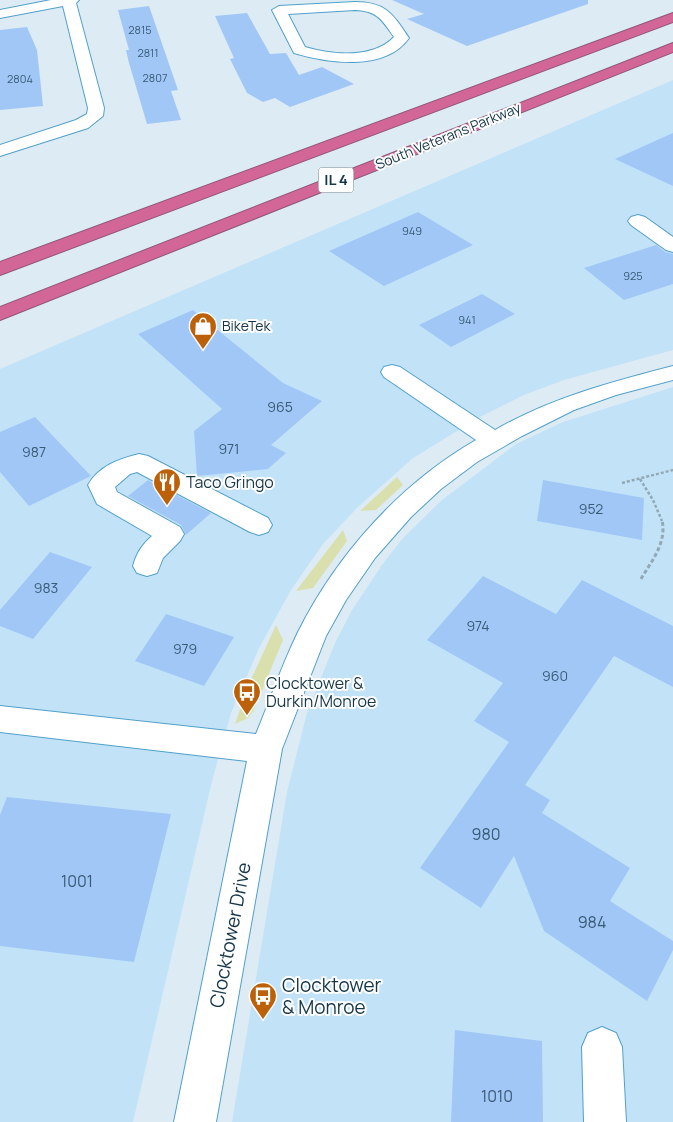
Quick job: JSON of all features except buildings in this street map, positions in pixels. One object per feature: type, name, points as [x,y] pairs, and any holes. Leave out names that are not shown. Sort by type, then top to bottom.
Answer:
[{"type":"highway","name":"South Veterans Parkway","points":[[0,269],[673,17]]},
{"type":"highway","name":"South Veterans Parkway","points":[[0,314],[673,47]]},
{"type":"street","points":[[0,14],[69,0],[96,108],[95,116],[82,124],[0,151]]},
{"type":"street","points":[[275,5],[374,6],[381,10],[402,38],[394,46],[373,54],[350,58],[314,56],[299,50],[275,5]]},
{"type":"street","points":[[638,222],[673,246]]},
{"type":"street","points":[[392,372],[493,440]]},
{"type":"street","name":"Clocktower Drive","points":[[195,1122],[266,749],[312,634],[336,592],[365,551],[414,498],[449,469],[493,440],[566,405],[608,390],[673,373]]},
{"type":"street","points":[[147,566],[150,554],[171,534],[106,498],[101,485],[120,468],[139,462],[259,525]]},
{"type":"street","points":[[0,719],[266,749]]},
{"type":"street","points":[[602,1047],[605,1122]]},
{"type":"path","points":[[622,484],[673,470]]},
{"type":"path","points":[[640,479],[657,503],[664,532],[658,551],[641,579]]},
{"type":"shaded area","points":[[673,80],[673,350],[564,380],[524,395],[480,417],[413,458],[357,508],[323,544],[291,590],[259,648],[231,713],[212,781],[133,1122],[0,1122],[0,369]]},
{"type":"shaded area","points":[[673,387],[673,1122],[232,1122],[287,792],[307,713],[335,643],[352,610],[402,539],[442,500],[516,444],[563,422]]},
{"type":"green space","points":[[397,477],[403,485],[376,510],[360,511]]},
{"type":"green space","points":[[343,530],[347,541],[313,588],[296,591]]},
{"type":"green space","points":[[276,625],[283,640],[253,712],[248,718],[235,724],[248,686]]},
{"type":"place","name":"BikeTek","points":[[203,350]]},
{"type":"place","name":"Taco Gringo","points":[[167,506]]},
{"type":"place","name":"Clocktower & Durkin/Monroe","points":[[247,716]]},
{"type":"place","name":"Clocktower & Monroe","points":[[263,1020]]}]
